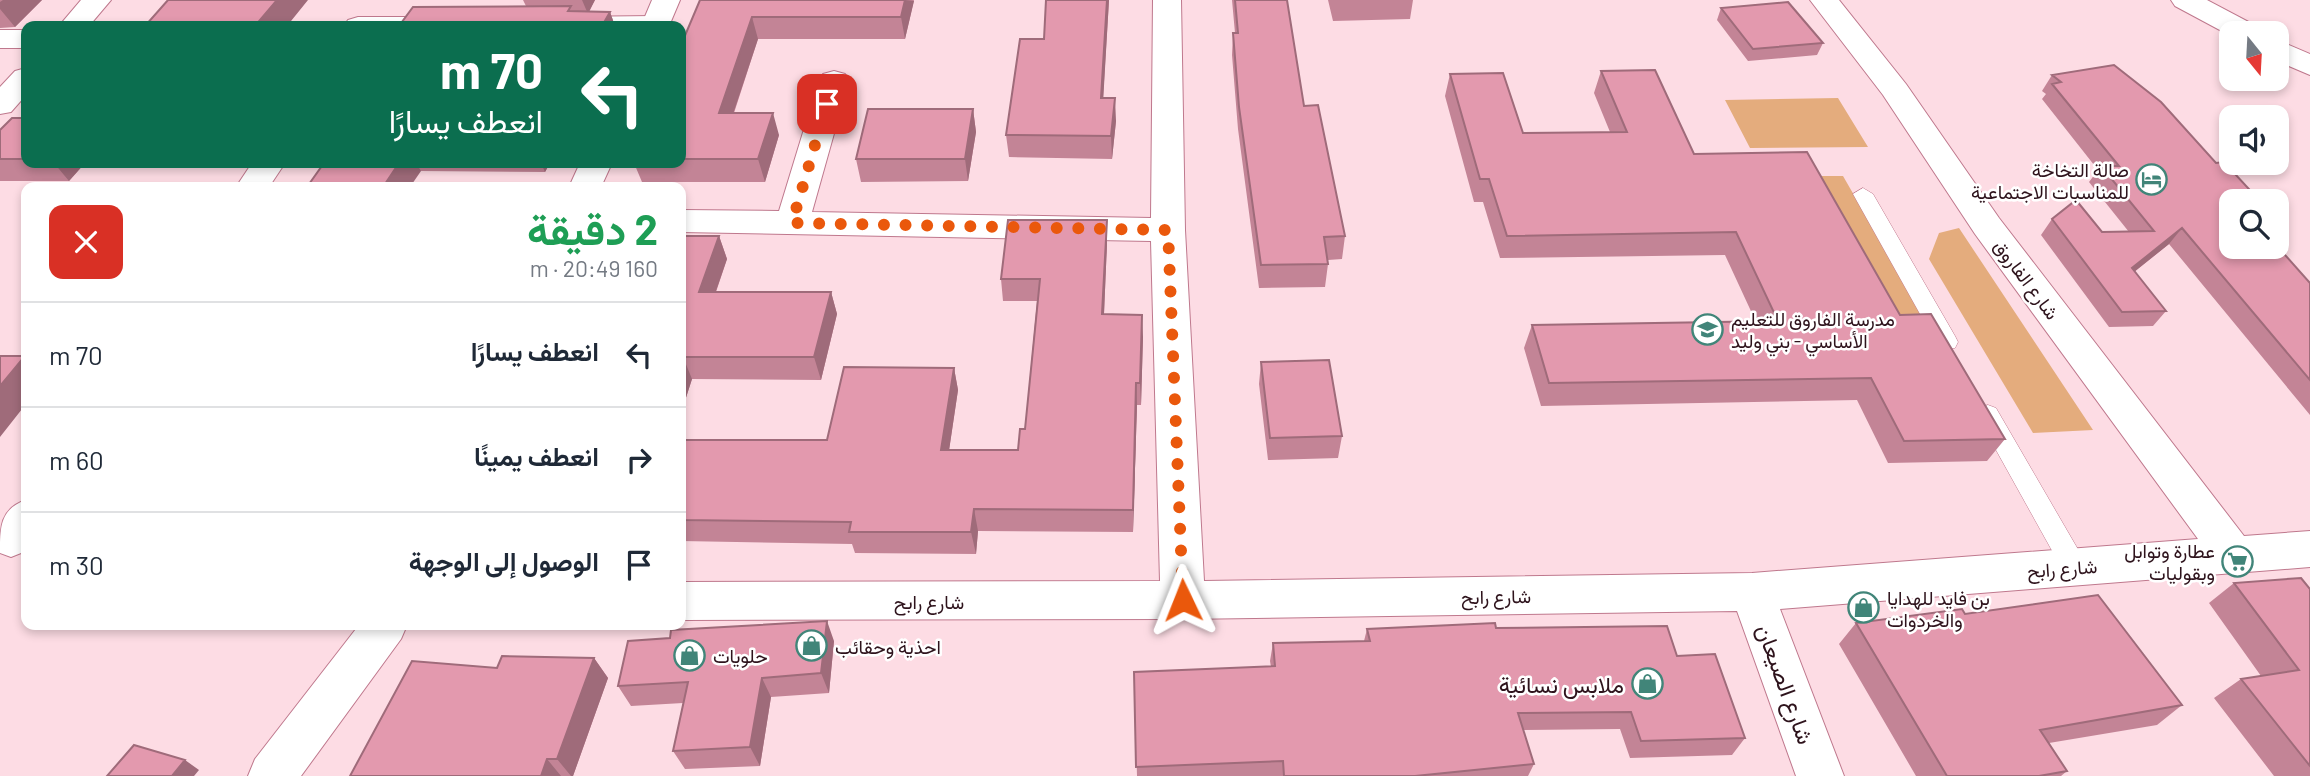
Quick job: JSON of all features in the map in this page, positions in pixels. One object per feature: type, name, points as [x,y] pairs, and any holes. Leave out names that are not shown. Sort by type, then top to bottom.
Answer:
[{"type":"street","points":[[78,21],[97,0]]},
{"type":"street","points":[[365,21],[381,0]]},
{"type":"street","points":[[657,21],[666,0]]},
{"type":"street","points":[[1167,0],[1168,230],[1183,600]]},
{"type":"street","name":"شارع الفاروق","points":[[1824,0],[1895,90],[1987,226],[2234,555]]},
{"type":"street","points":[[2185,0],[2225,21]]},
{"type":"street","points":[[0,39],[21,39]]},
{"type":"street","points":[[2289,55],[2310,66]]},
{"type":"street","points":[[792,223],[834,80]]},
{"type":"street","points":[[0,105],[21,82]]},
{"type":"street","points":[[686,221],[1168,230]]},
{"type":"street","name":"شارع رابح","points":[[686,601],[1183,600],[1752,593],[2074,566],[2310,550]]},
{"type":"street","name":"شارع الصيعان","points":[[1752,593],[1820,776]]},
{"type":"street","points":[[272,776],[381,630]]},
{"type":"lane","points":[[1863,194],[1959,362]]},
{"type":"lane","points":[[1979,398],[2074,566]]},
{"type":"shaded area","points":[[1838,98],[1868,147],[1750,148],[1725,100]]},
{"type":"shaded area","points":[[1817,176],[1843,176],[1923,315],[1894,315]]},
{"type":"shaded area","points":[[1959,228],[2093,430],[2033,433],[1929,259],[1939,233]]},
{"type":"building","points":[[168,0],[277,0],[259,21],[149,21]]},
{"type":"building","points":[[700,0],[905,0],[901,17],[752,17],[719,113],[773,113],[758,159],[686,159],[686,33]]},
{"type":"building","points":[[1046,0],[1107,0],[1101,98],[1115,98],[1111,136],[1006,135],[1020,39],[1044,39]]},
{"type":"building","points":[[1235,0],[1287,0],[1304,106],[1318,105],[1345,236],[1324,237],[1328,264],[1261,265],[1239,107],[1233,33],[1238,33]]},
{"type":"building","points":[[1788,2],[1823,43],[1753,49],[1721,8]]},
{"type":"building","points":[[571,6],[568,11],[610,12],[605,21],[403,21],[413,7]]},
{"type":"building","points":[[2114,65],[2161,102],[2216,163],[2219,163],[2219,175],[2236,175],[2249,189],[2219,189],[2219,259],[2289,259],[2310,283],[2310,380],[2182,228],[2132,268],[2166,311],[2122,312],[2052,219],[2076,200],[2102,232],[2154,231],[2101,166],[2119,166],[2052,84],[2061,82],[2052,75]]},
{"type":"building","points":[[1655,70],[1694,154],[1807,152],[1900,315],[1931,314],[2005,439],[1904,441],[1871,378],[1549,383],[1532,325],[1778,321],[1736,232],[1507,236],[1489,179],[1480,179],[1450,74],[1503,73],[1523,133],[1627,132],[1601,71]]},
{"type":"building","points":[[868,109],[973,109],[965,159],[856,159]]},
{"type":"building","points":[[12,118],[21,118],[21,159],[0,159],[0,130]]},
{"type":"building","points":[[320,168],[396,168],[386,182],[311,182]]},
{"type":"building","points":[[1008,220],[1107,220],[1102,314],[1142,315],[1140,383],[1136,383],[1133,510],[974,509],[971,532],[849,532],[851,522],[686,520],[686,440],[827,440],[844,367],[954,368],[941,450],[1018,450],[1020,429],[1025,429],[1040,279],[1001,279]]},
{"type":"building","points":[[686,236],[719,236],[699,292],[831,292],[814,357],[686,357]]},
{"type":"building","points":[[0,356],[21,356],[21,361],[0,386]]},
{"type":"building","points":[[1329,360],[1342,436],[1270,438],[1261,362]]},
{"type":"building","points":[[2301,578],[2310,589],[2310,766],[2241,679],[2299,670],[2234,583]]},
{"type":"building","points":[[2098,595],[2182,705],[2040,730],[2067,771],[2039,776],[1947,776],[1856,623],[1962,609],[1965,614]]},
{"type":"building","points":[[827,621],[821,673],[762,678],[750,747],[673,751],[688,682],[618,686],[628,641],[670,638],[671,630]]},
{"type":"building","points":[[1495,623],[1496,628],[1667,626],[1677,656],[1715,654],[1745,738],[1641,741],[1631,712],[1518,713],[1534,764],[1415,776],[1284,776],[1283,761],[1136,767],[1134,672],[1275,666],[1273,643],[1370,641],[1367,629]]},
{"type":"building","points":[[502,656],[594,658],[557,759],[547,759],[541,776],[350,776],[412,661],[497,668]]},
{"type":"building","points":[[134,745],[185,760],[172,776],[107,776]]},
{"type":"place","name":"صالة التخاخة للمناسبات الاجتماعية","points":[[2152,180]]},
{"type":"place","name":"مدرسة الفاروق للتعليم الأساسي - بني وليد","points":[[1708,329]]},
{"type":"place","name":"عطارة وتوابل وبقوليات","points":[[2238,561]]},
{"type":"place","name":"بن فايد للهدايا والخردوات","points":[[1864,608]]},
{"type":"place","name":"احذية وحقائب","points":[[812,646]]},
{"type":"place","name":"حلويات","points":[[690,655]]},
{"type":"place","name":"ملابس نسائية","points":[[1647,684]]},
{"type":"route","points":[[827,104],[792,223],[1168,230],[1183,600]]}]
